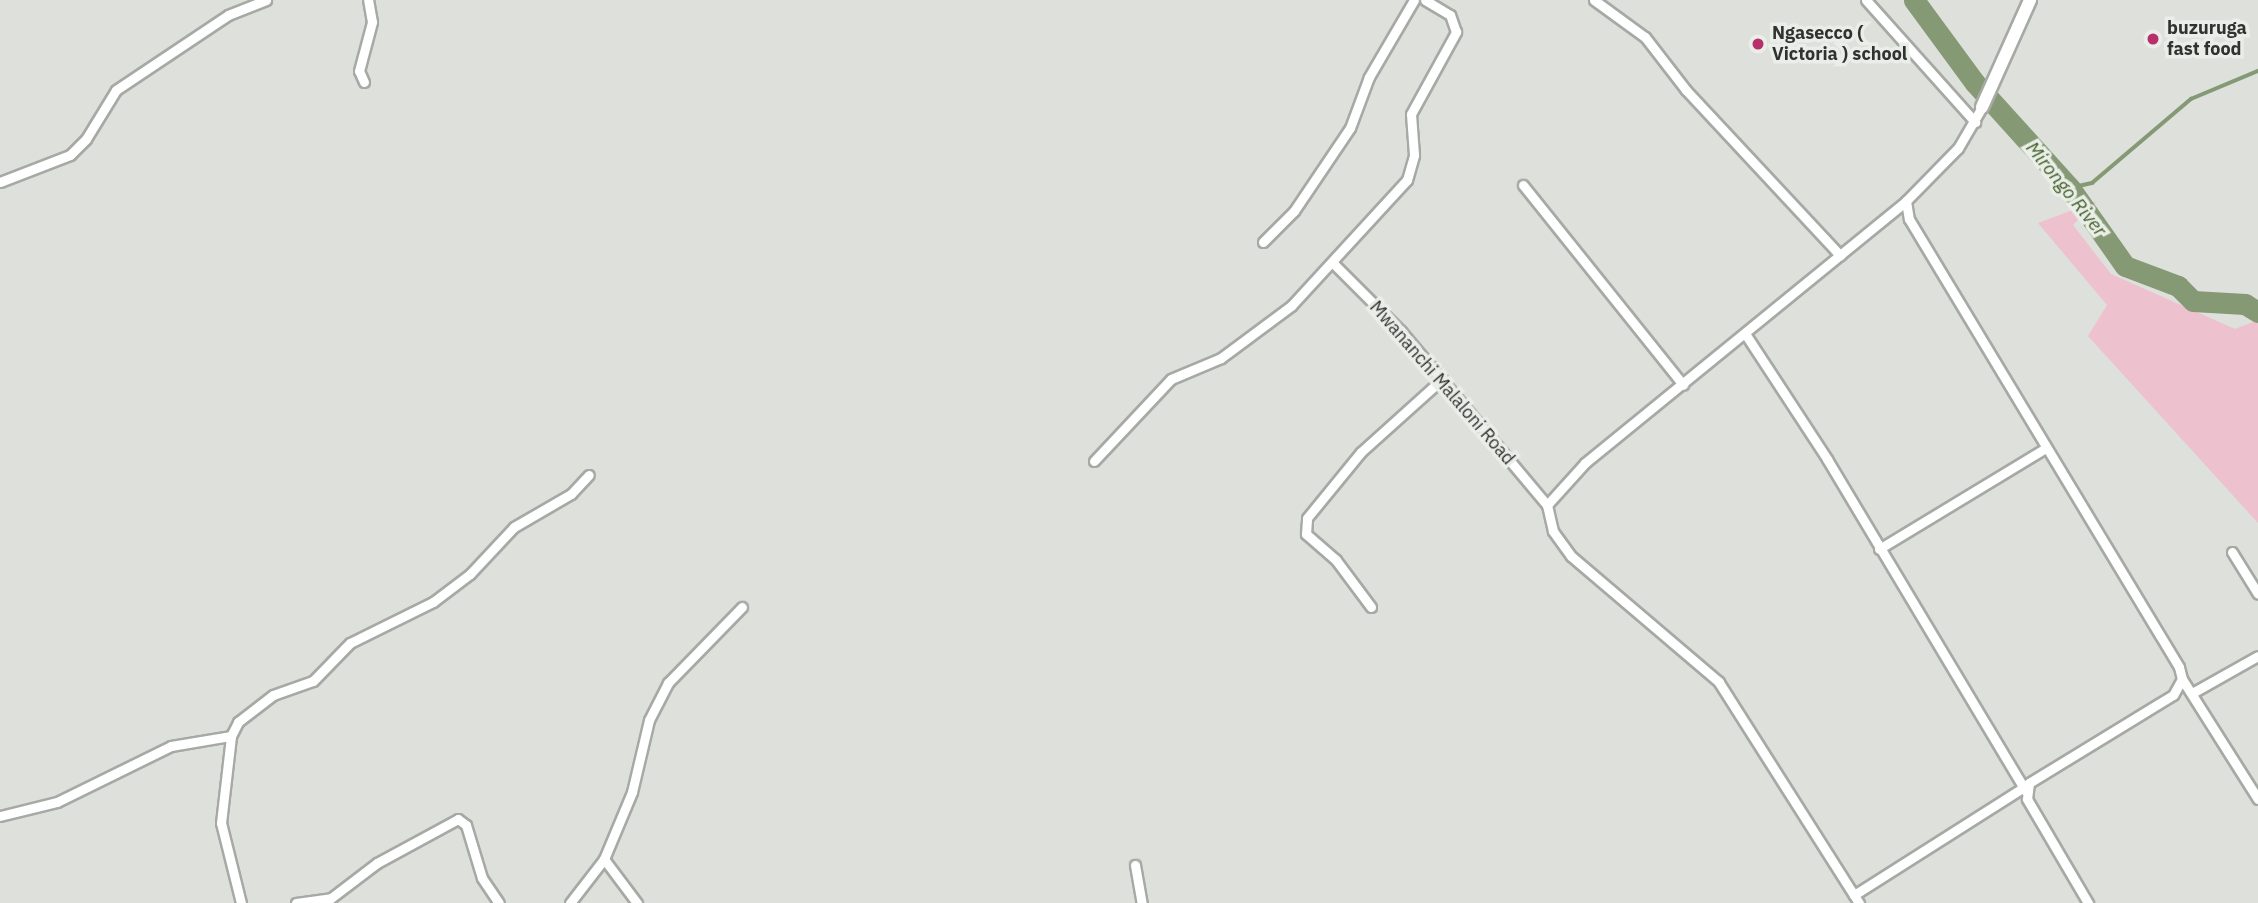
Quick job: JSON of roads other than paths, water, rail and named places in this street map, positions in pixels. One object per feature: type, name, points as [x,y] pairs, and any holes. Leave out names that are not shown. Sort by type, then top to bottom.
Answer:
[{"type":"street","points":[[0,182],[70,155],[122,86],[228,15],[266,0]]},
{"type":"street","points":[[364,82],[359,71],[372,22],[368,0]]},
{"type":"street","points":[[1263,242],[1294,211],[1350,128],[1369,78],[1414,0]]},
{"type":"street","points":[[1094,461],[1171,379],[1221,358],[1291,306],[1407,180],[1414,155],[1411,114],[1454,41],[1456,24],[1425,0]]},
{"type":"street","points":[[1594,0],[1645,37],[1686,90],[1840,255]]},
{"type":"street","points":[[1866,0],[1975,121]]},
{"type":"street","points":[[2030,0],[1982,107],[1958,148],[1906,201],[1746,335],[1585,463],[1548,505],[1553,531],[1571,556],[1719,682],[1854,900],[2025,789],[2034,779],[2173,695],[2182,679]]},
{"type":"street","points":[[1523,186],[1683,385]]},
{"type":"street","points":[[1906,201],[1909,219],[2044,449],[2179,667],[2182,679],[2194,692],[2258,799]]},
{"type":"street","name":"Mwananchi Malaloni Road","points":[[1333,263],[1442,379],[1548,505]]},
{"type":"street","points":[[1746,335],[2025,789],[2033,811],[2088,903]]},
{"type":"street","points":[[1371,607],[1336,560],[1306,534],[1307,517],[1361,452],[1442,379]]},
{"type":"street","points":[[1879,549],[2044,449]]},
{"type":"street","points":[[241,903],[221,823],[231,736],[255,706],[304,686],[350,643],[433,602],[470,574],[514,527],[571,494],[589,475]]},
{"type":"street","points":[[2232,552],[2258,594]]},
{"type":"street","points":[[570,903],[604,859],[632,792],[649,720],[668,683],[742,607]]},
{"type":"street","points":[[2194,692],[2258,656]]},
{"type":"street","points":[[0,817],[57,802],[172,746],[231,736]]},
{"type":"street","points":[[296,903],[331,898],[377,863],[458,819],[466,825],[482,878],[499,903]]},
{"type":"street","points":[[604,859],[637,903]]},
{"type":"street","points":[[1135,865],[1142,903]]},
{"type":"waterway","name":"Mirongo River","points":[[1914,0],[1975,83],[2070,188],[2125,266],[2178,286],[2193,301],[2245,304],[2258,312]]},
{"type":"waterway","points":[[2070,188],[2092,183],[2191,99],[2258,71]]},
{"type":"place","name":"buzuruga fast food","points":[[2153,39]]},
{"type":"place","name":"Ngasecco ( Victoria ) school","points":[[1758,44]]}]
